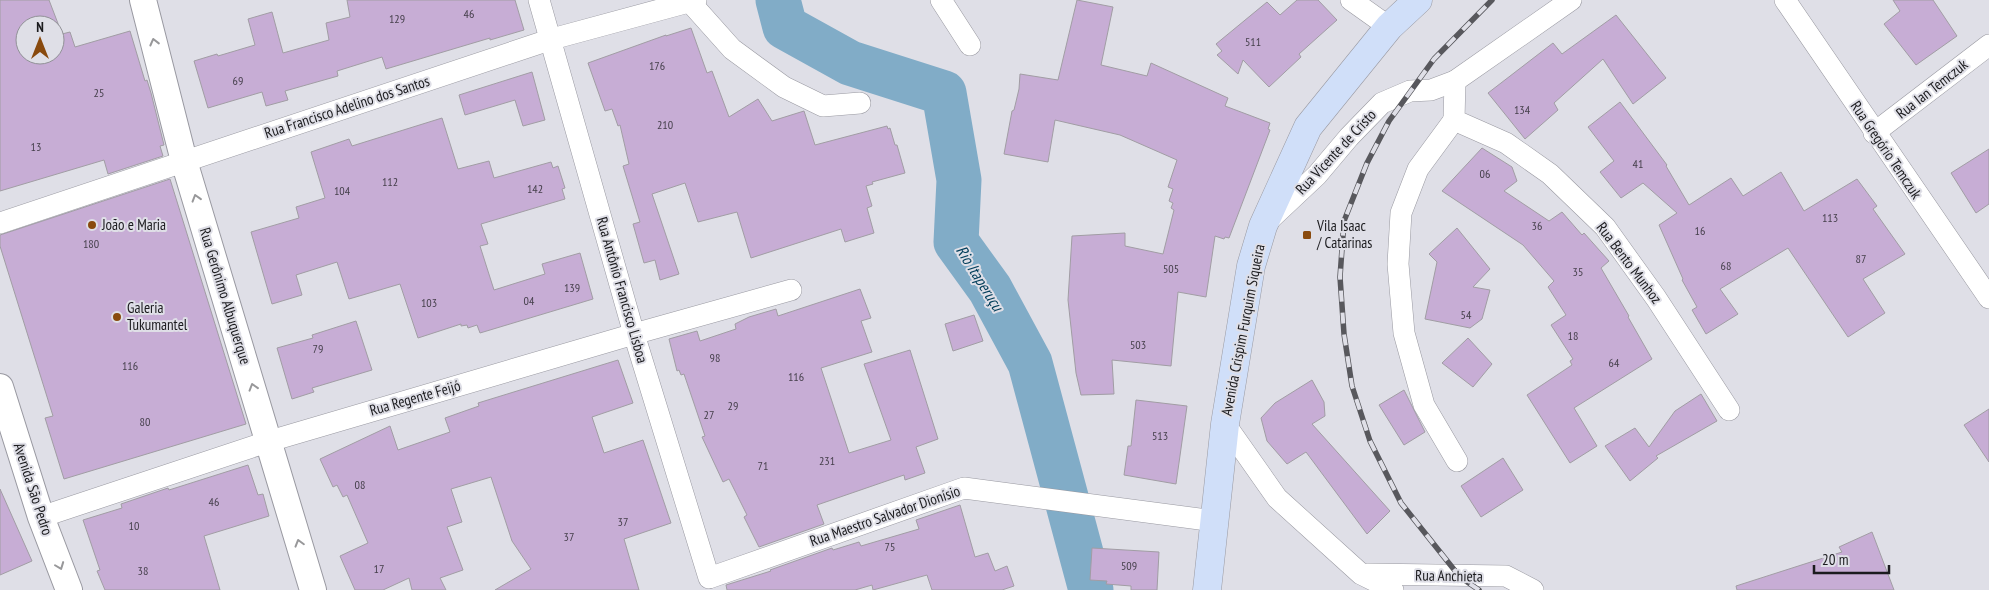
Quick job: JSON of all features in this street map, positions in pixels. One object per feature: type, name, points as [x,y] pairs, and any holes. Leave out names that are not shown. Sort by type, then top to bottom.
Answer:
[{"type":"main road","name":"Avenida Crispim Furquim Siqueira","points":[[1207,590],[1225,424],[1252,266],[1263,226],[1308,127],[1389,27],[1418,0]]},
{"type":"street","name":"Rua Gerônimo Albuquerque","points":[[143,0],[184,161],[270,441],[313,590]]},
{"type":"street","name":"Rua Antônio Francisco Lisboa","points":[[539,0],[552,40],[634,334],[709,578]]},
{"type":"street","points":[[941,0],[970,45]]},
{"type":"street","points":[[1351,0],[1389,27]]},
{"type":"street","name":"Rua Vicente de Cristo","points":[[1263,226],[1317,175],[1382,104],[1410,91],[1431,90],[1455,82],[1571,0]]},
{"type":"street","name":"Rua Gregório Temczuk","points":[[1785,0],[1874,133],[1989,298]]},
{"type":"street","name":"Rua Francisco Adelino dos Santos","points":[[0,223],[552,40],[693,1]]},
{"type":"street","points":[[693,1],[732,49],[784,87],[824,106],[860,104]]},
{"type":"street","name":"Rua Ian Temczuk","points":[[1874,133],[1989,44]]},
{"type":"street","points":[[1455,82],[1454,120],[1418,170],[1402,213],[1398,264],[1404,333],[1424,405],[1457,461]]},
{"type":"street","name":"Rua Bento Munhoz","points":[[1454,120],[1506,143],[1550,174],[1605,227],[1656,298],[1729,410]]},
{"type":"street","name":"Rua Regente Feijó","points":[[41,517],[270,441],[791,290]]},
{"type":"street","name":"Avenida São Pedro","points":[[0,387],[41,517],[69,590]]},
{"type":"street","points":[[1225,424],[1277,498],[1361,574],[1393,590]]},
{"type":"street","name":"Rua Maestro Salvador Dionísio","points":[[709,578],[964,488],[1215,521]]},
{"type":"street","name":"Rua Anchieta","points":[[1361,574],[1460,577],[1506,576],[1532,590]]},
{"type":"building","points":[[0,0],[49,0],[55,15],[15,15],[15,65],[65,65],[65,33],[70,32],[75,47],[130,31],[145,81],[147,80],[151,93],[164,145],[160,146],[163,156],[108,174],[104,160],[0,191]]},
{"type":"building","points":[[347,0],[515,0],[524,30],[490,40],[490,38],[386,69],[382,57],[337,71],[338,76],[285,91],[288,100],[266,106],[262,92],[208,108],[194,61],[255,45],[248,19],[272,12],[283,53],[329,40],[326,23],[350,17]]},
{"type":"building","points":[[1077,0],[1113,7],[1101,65],[1147,76],[1151,63],[1228,98],[1225,106],[1270,123],[1268,129],[1270,130],[1229,238],[1225,237],[1224,239],[1215,236],[1206,297],[1178,292],[1171,366],[1112,360],[1114,394],[1081,395],[1076,373],[1068,300],[1072,236],[1125,233],[1125,246],[1163,254],[1174,210],[1171,208],[1173,203],[1169,201],[1173,189],[1168,187],[1177,160],[1120,135],[1055,120],[1048,162],[1004,154],[1012,111],[1014,110],[1019,89],[1020,74],[1058,80]]},
{"type":"building","points":[[1297,0],[1318,0],[1337,20],[1299,54],[1301,57],[1269,87],[1243,60],[1238,74],[1217,55],[1222,51],[1216,44],[1267,2],[1280,15]]},
{"type":"building","points":[[1893,0],[1933,0],[1957,36],[1916,65],[1884,24],[1900,11]]},
{"type":"building","points":[[1616,15],[1666,78],[1633,104],[1603,59],[1554,103],[1558,110],[1525,139],[1488,93],[1553,43],[1562,54]]},
{"type":"building","points":[[691,28],[707,73],[712,71],[729,117],[758,99],[772,121],[804,111],[815,145],[887,126],[888,129],[890,128],[905,173],[872,182],[873,184],[866,186],[872,206],[867,208],[874,233],[845,242],[841,229],[751,258],[737,212],[698,222],[685,183],[652,194],[679,274],[660,280],[655,260],[644,263],[633,224],[640,222],[623,166],[629,164],[620,125],[618,126],[612,109],[605,111],[588,63]]},
{"type":"building","points":[[532,72],[545,120],[523,126],[515,100],[465,115],[459,95]]},
{"type":"building","points":[[1620,102],[1667,165],[1689,205],[1731,178],[1743,196],[1781,172],[1804,211],[1857,179],[1877,206],[1873,209],[1905,254],[1863,279],[1885,313],[1848,337],[1788,248],[1720,289],[1738,314],[1706,334],[1692,310],[1697,307],[1682,280],[1659,225],[1677,213],[1643,183],[1621,198],[1600,172],[1614,161],[1588,127]]},
{"type":"building","points":[[442,118],[458,169],[489,161],[494,178],[551,162],[553,168],[558,166],[565,188],[562,189],[565,199],[481,224],[488,244],[480,246],[494,290],[545,274],[542,264],[580,253],[593,299],[480,333],[477,325],[468,328],[467,325],[461,326],[461,324],[418,338],[400,284],[349,299],[337,262],[296,275],[302,295],[272,304],[251,232],[299,218],[296,207],[325,198],[311,152],[349,139],[352,146]]},
{"type":"building","points":[[1482,148],[1512,167],[1517,181],[1504,191],[1549,221],[1562,212],[1609,261],[1601,268],[1652,359],[1574,408],[1597,446],[1570,463],[1527,395],[1572,365],[1570,361],[1573,359],[1551,325],[1566,315],[1548,287],[1554,281],[1523,245],[1442,191]]},
{"type":"building","points":[[1989,149],[1989,204],[1976,213],[1951,173]]},
{"type":"building","points":[[170,179],[246,424],[64,479],[45,418],[53,416],[0,246],[0,235]]},
{"type":"building","points":[[1457,228],[1490,269],[1473,287],[1490,290],[1482,319],[1470,328],[1425,319],[1437,262],[1429,254]]},
{"type":"building","points":[[860,289],[871,318],[861,321],[872,352],[821,368],[849,453],[891,440],[864,364],[910,350],[938,439],[916,447],[925,473],[905,480],[904,475],[817,505],[824,524],[759,547],[744,517],[747,515],[729,479],[723,482],[702,437],[705,436],[684,374],[681,375],[679,370],[677,371],[669,339],[697,331],[700,341],[736,329],[735,324],[749,317],[776,309],[778,316]]},
{"type":"building","points":[[974,315],[983,341],[953,351],[945,324]]},
{"type":"building","points":[[356,321],[372,370],[312,388],[314,392],[292,399],[277,348],[313,338],[312,335]]},
{"type":"building","points":[[1468,338],[1492,364],[1473,387],[1442,363]]},
{"type":"building","points":[[618,360],[633,403],[592,417],[604,453],[643,440],[671,523],[624,539],[639,590],[495,590],[531,569],[512,541],[491,477],[451,489],[462,522],[447,527],[463,570],[440,578],[446,590],[412,590],[409,578],[383,590],[355,590],[340,556],[368,543],[347,495],[343,497],[337,485],[333,487],[320,459],[390,426],[398,450],[450,432],[445,418],[479,406],[478,403]]},
{"type":"building","points":[[1312,380],[1324,402],[1325,416],[1312,424],[1390,511],[1367,534],[1306,452],[1287,464],[1267,441],[1261,418],[1275,403]]},
{"type":"building","points":[[1404,390],[1425,432],[1404,445],[1379,405]]},
{"type":"building","points":[[1701,394],[1717,421],[1656,456],[1658,458],[1630,481],[1605,446],[1635,428],[1649,447],[1675,411]]},
{"type":"building","points":[[1136,400],[1187,406],[1176,484],[1124,475],[1128,446],[1131,446]]},
{"type":"building","points":[[1989,409],[1989,462],[1964,425]]},
{"type":"building","points":[[1503,458],[1523,490],[1481,517],[1461,486]]},
{"type":"building","points":[[248,465],[258,495],[263,494],[269,516],[204,536],[220,590],[105,590],[97,571],[100,570],[83,520],[122,508],[121,504],[168,488],[169,490]]},
{"type":"building","points":[[0,489],[32,561],[0,575]]},
{"type":"building","points":[[960,505],[975,557],[988,553],[995,571],[1007,566],[1014,586],[1002,590],[932,590],[927,575],[873,590],[872,585],[855,590],[727,590],[726,585],[771,571],[832,548],[833,550],[859,542],[861,546],[919,529],[916,520]]},
{"type":"building","points":[[1872,532],[1894,590],[1737,590],[1736,586],[1842,552],[1839,547]]},
{"type":"building","points":[[1092,548],[1159,552],[1157,590],[1131,590],[1131,586],[1106,584],[1107,581],[1090,580]]},
{"type":"waterway","name":"Rio Itaperuçu","points":[[778,0],[785,27],[850,63],[944,93],[959,180],[956,242],[990,289],[1030,363],[1091,590]]},
{"type":"railway","points":[[1479,590],[1460,577],[1401,503],[1370,441],[1352,386],[1344,334],[1340,277],[1344,221],[1367,163],[1389,121],[1434,59],[1492,0]]},
{"type":"place","name":"João e Maria","points":[[92,225]]},
{"type":"place","name":"Vila Isaac / Catarinas","points":[[1307,235]]},
{"type":"place","name":"Galeria Tukumantel","points":[[117,317]]}]
